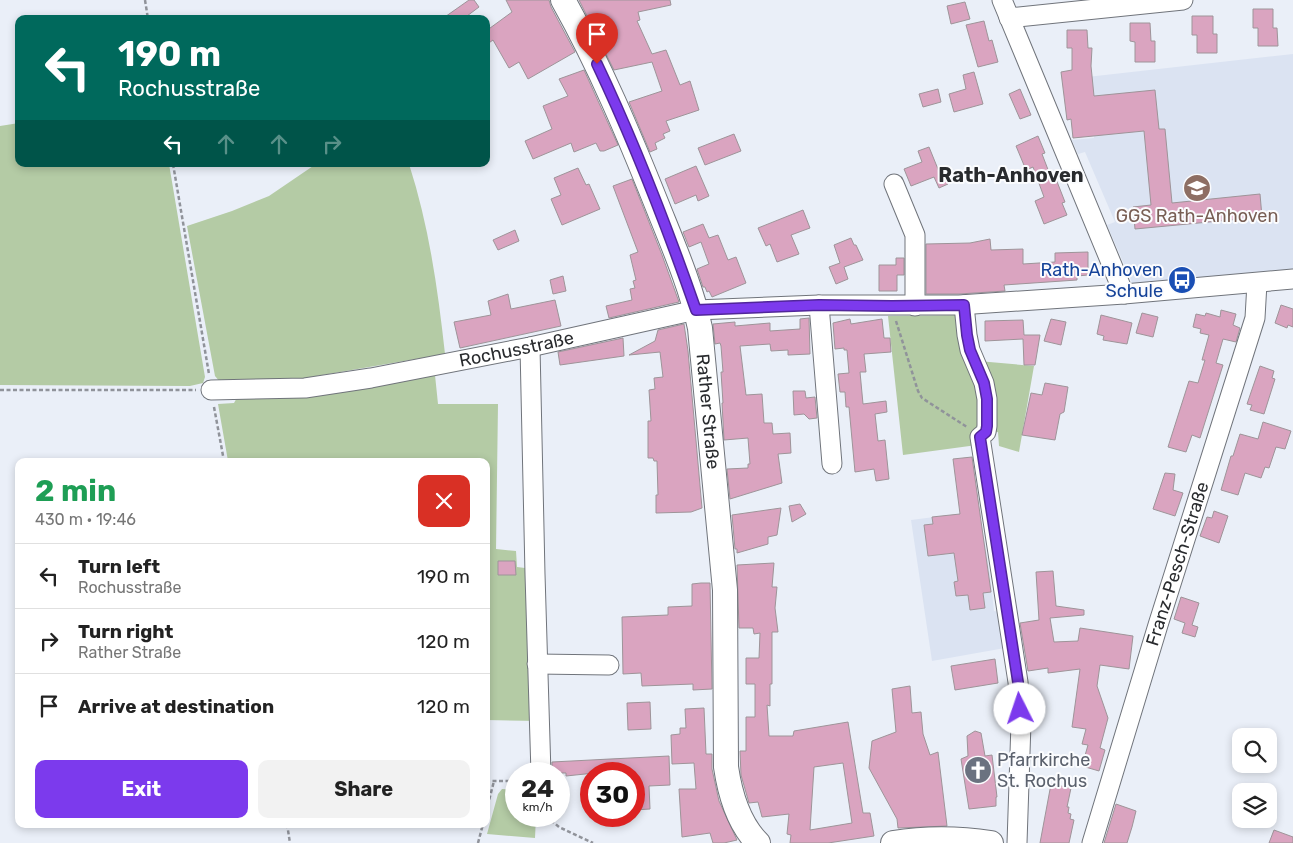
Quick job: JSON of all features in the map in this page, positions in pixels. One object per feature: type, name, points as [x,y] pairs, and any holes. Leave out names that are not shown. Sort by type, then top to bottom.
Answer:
[{"type":"main road","name":"Rather Straße","points":[[563,0],[590,49],[612,96],[674,249],[696,310],[700,328],[725,590],[726,767],[729,786],[735,804],[742,820],[758,843]]},
{"type":"main road","points":[[893,843],[914,840],[968,839],[991,843]]},
{"type":"street","points":[[1002,0],[1124,294]]},
{"type":"street","points":[[1009,18],[1183,0]]},
{"type":"street","points":[[894,184],[915,235],[915,306]]},
{"type":"street","name":"Rochusstraße","points":[[212,390],[305,388],[450,364],[696,310],[819,305],[964,305],[1124,294],[1293,279]]},
{"type":"street","name":"Franz-Pesch-Straße","points":[[1092,843],[1155,634],[1255,318],[1257,283]]},
{"type":"street","points":[[819,305],[832,464]]},
{"type":"street","points":[[964,305],[970,350],[984,383],[987,399],[986,432],[980,437],[1018,682],[1021,723],[1017,843]]},
{"type":"street","points":[[530,347],[541,762]]},
{"type":"street","points":[[537,664],[609,665]]},
{"type":"path","points":[[145,0],[147,15]]},
{"type":"path","points":[[174,167],[223,458]]},
{"type":"path","points":[[892,306],[896,324],[922,398],[980,437]]},
{"type":"path","points":[[0,390],[212,390]]},
{"type":"path","points":[[490,781],[505,781]]},
{"type":"path","points":[[490,796],[494,781]]},
{"type":"path","points":[[559,827],[593,843]]},
{"type":"path","points":[[288,828],[290,843]]},
{"type":"path","points":[[478,843],[482,828]]},
{"type":"shaded area","name":"GGS Rath-Anhoven","points":[[1293,54],[1293,272],[1134,287],[1107,225],[1115,222],[1085,152],[1078,154],[1072,140],[1094,138],[1087,77]]},
{"type":"shaded area","points":[[965,513],[967,527],[982,525],[994,611],[998,612],[1005,648],[932,661],[911,520]]},
{"type":"green space","points":[[15,124],[15,167],[170,167],[205,377],[203,383],[190,386],[0,385],[0,126]]},
{"type":"green space","points":[[312,167],[410,167],[432,258],[445,354],[276,383],[220,382],[215,376],[187,226],[269,196]]},
{"type":"green space","points":[[968,315],[978,361],[1034,366],[1019,452],[999,446],[998,432],[975,435],[977,445],[903,455],[888,316]]},
{"type":"green space","points":[[435,375],[438,404],[498,404],[496,549],[516,551],[517,567],[533,569],[539,721],[490,720],[490,458],[227,458],[218,404],[234,403],[239,394]]},
{"type":"green space","points":[[502,789],[505,789],[505,827],[536,827],[535,838],[487,834],[498,794]]},
{"type":"building","points":[[469,0],[474,0],[479,7],[468,15],[448,15]]},
{"type":"building","points":[[506,0],[549,0],[575,52],[528,79],[519,62],[509,68],[493,40],[490,42],[490,28],[512,12]]},
{"type":"building","points":[[579,0],[670,0],[671,5],[638,12],[640,20],[637,21],[652,54],[666,50],[680,85],[690,81],[699,110],[666,121],[670,131],[663,134],[665,138],[655,143],[657,149],[650,152],[629,102],[662,91],[652,62],[614,70]]},
{"type":"building","points":[[965,2],[970,19],[951,24],[947,6]]},
{"type":"building","points":[[1253,9],[1273,9],[1273,28],[1277,28],[1278,46],[1258,46],[1258,28],[1253,28]]},
{"type":"building","points":[[1192,16],[1213,16],[1213,34],[1217,34],[1217,53],[1197,53],[1197,35],[1192,35]]},
{"type":"building","points":[[984,21],[989,41],[992,40],[998,62],[978,67],[966,25]]},
{"type":"building","points":[[1130,23],[1150,23],[1151,41],[1155,41],[1155,62],[1135,62],[1135,42],[1130,41]]},
{"type":"building","points":[[1067,30],[1087,30],[1088,48],[1092,48],[1091,66],[1094,96],[1155,90],[1159,129],[1165,129],[1172,203],[1260,194],[1262,217],[1135,229],[1133,207],[1151,205],[1144,131],[1073,138],[1071,119],[1067,120],[1061,72],[1072,70],[1072,48],[1067,48]]},
{"type":"building","points":[[584,70],[618,145],[600,151],[596,143],[574,152],[571,143],[533,159],[525,141],[552,129],[543,106],[568,96],[559,79]]},
{"type":"building","points":[[974,72],[983,104],[954,112],[949,94],[966,89],[963,75]]},
{"type":"building","points":[[938,89],[941,102],[923,107],[919,94]]},
{"type":"building","points":[[1020,89],[1031,115],[1020,119],[1009,94]]},
{"type":"building","points":[[734,134],[741,151],[705,165],[698,148]]},
{"type":"building","points":[[1038,136],[1045,153],[1042,154],[1052,180],[1056,179],[1065,202],[1062,203],[1067,215],[1044,224],[1035,201],[1044,197],[1033,167],[1026,170],[1016,146]]},
{"type":"building","points":[[929,147],[940,174],[947,171],[950,180],[948,184],[939,188],[934,177],[911,186],[904,169],[922,162],[918,151]]},
{"type":"building","points":[[696,166],[709,196],[698,201],[696,195],[675,204],[665,179]]},
{"type":"building","points":[[578,168],[586,185],[589,184],[600,209],[562,225],[551,199],[561,195],[554,178]]},
{"type":"building","points":[[632,179],[679,302],[609,318],[606,306],[632,300],[630,289],[635,288],[633,281],[636,280],[630,255],[638,252],[613,186]]},
{"type":"building","points":[[803,210],[810,228],[791,235],[799,254],[777,262],[770,244],[766,246],[758,228]]},
{"type":"building","points":[[703,224],[709,238],[718,235],[728,260],[736,257],[746,283],[712,297],[709,291],[707,292],[705,287],[703,287],[697,269],[709,264],[701,242],[689,247],[683,232]]},
{"type":"building","points":[[515,230],[519,241],[498,250],[493,240]]},
{"type":"building","points":[[851,238],[863,260],[844,267],[848,279],[836,284],[829,267],[840,263],[834,245]]},
{"type":"building","points":[[990,239],[991,250],[1023,249],[1023,264],[1055,262],[1055,253],[1088,252],[1088,275],[1077,276],[1077,280],[1004,285],[1005,291],[926,294],[926,244],[970,243]]},
{"type":"building","points":[[896,258],[904,258],[904,275],[897,275],[897,291],[879,291],[879,265],[896,265]]},
{"type":"building","points":[[563,276],[566,291],[553,294],[550,280]]},
{"type":"building","points":[[508,294],[511,309],[555,300],[561,326],[460,348],[454,322],[491,315],[488,301]]},
{"type":"building","points":[[1281,305],[1293,309],[1293,327],[1288,325],[1287,328],[1275,323]]},
{"type":"building","points":[[1221,310],[1236,314],[1233,325],[1240,328],[1236,342],[1223,339],[1216,363],[1223,365],[1200,438],[1192,435],[1186,452],[1168,447],[1189,381],[1198,383],[1205,360],[1202,360],[1209,335],[1200,333],[1201,329],[1193,327],[1196,314],[1205,316],[1206,313],[1220,317]]},
{"type":"building","points":[[1142,313],[1158,317],[1153,337],[1136,333]]},
{"type":"building","points":[[1101,315],[1132,323],[1127,344],[1103,340],[1104,336],[1097,334]]},
{"type":"building","points":[[809,318],[810,354],[788,355],[788,350],[771,351],[770,344],[740,346],[746,395],[762,394],[764,423],[772,423],[773,434],[790,433],[791,453],[778,454],[782,483],[730,499],[727,469],[748,468],[748,464],[750,464],[748,438],[724,440],[721,346],[720,343],[715,344],[713,324],[735,322],[735,326],[770,323],[770,331],[800,329],[800,319]]},
{"type":"building","points":[[850,319],[851,324],[882,319],[884,338],[890,338],[891,352],[864,354],[866,372],[860,372],[863,404],[886,401],[887,412],[875,414],[878,441],[885,440],[889,479],[876,481],[874,469],[855,472],[849,407],[846,407],[845,392],[840,392],[838,374],[849,373],[847,350],[844,350],[844,348],[835,349],[833,323]]},
{"type":"building","points":[[1051,319],[1066,322],[1061,345],[1044,341]]},
{"type":"building","points":[[1023,320],[1024,335],[1040,335],[1035,365],[1024,365],[1023,339],[985,341],[985,321]]},
{"type":"building","points":[[684,324],[702,508],[691,512],[656,513],[656,495],[658,495],[657,461],[654,461],[653,458],[648,458],[648,421],[651,421],[649,390],[655,389],[654,378],[663,377],[660,352],[629,355],[655,341],[658,330]]},
{"type":"building","points":[[623,338],[624,356],[560,365],[558,352]]},
{"type":"building","points":[[1260,366],[1274,371],[1272,378],[1275,379],[1264,414],[1250,410],[1252,405],[1247,404]]},
{"type":"building","points":[[1045,383],[1068,387],[1064,412],[1060,414],[1055,440],[1022,435],[1031,393],[1042,395]]},
{"type":"building","points":[[793,391],[805,391],[806,398],[815,397],[817,418],[809,419],[804,414],[794,415]]},
{"type":"building","points":[[1263,422],[1291,431],[1285,449],[1276,447],[1269,468],[1265,467],[1261,478],[1245,473],[1238,495],[1221,490],[1240,434],[1258,439]]},
{"type":"building","points":[[972,457],[991,592],[983,593],[985,608],[970,610],[968,595],[956,596],[954,582],[958,581],[954,553],[928,556],[924,525],[933,524],[932,517],[960,514],[953,459]]},
{"type":"building","points":[[1165,473],[1175,474],[1173,490],[1183,493],[1175,516],[1153,509]]},
{"type":"building","points":[[800,504],[806,514],[792,522],[789,506]]},
{"type":"building","points":[[781,508],[777,535],[768,537],[768,544],[737,553],[732,515]]},
{"type":"building","points":[[1214,511],[1228,516],[1219,543],[1200,536],[1207,517],[1212,518]]},
{"type":"building","points":[[498,561],[515,561],[516,575],[498,575]]},
{"type":"building","points":[[774,563],[772,587],[777,587],[775,608],[778,632],[772,632],[772,684],[770,684],[770,706],[767,705],[769,736],[793,736],[794,731],[848,722],[863,813],[870,813],[874,836],[828,843],[790,843],[791,835],[787,834],[789,814],[762,817],[758,802],[749,803],[741,775],[740,751],[746,751],[746,717],[755,717],[755,684],[746,684],[746,658],[759,658],[760,633],[754,634],[753,628],[739,628],[737,565]],"holes":[[[843,763],[852,823],[810,830],[814,767]]]},
{"type":"building","points":[[1053,571],[1056,606],[1084,610],[1084,615],[1050,618],[1054,642],[1078,641],[1080,628],[1133,636],[1129,669],[1100,665],[1097,686],[1108,718],[1100,748],[1105,750],[1099,771],[1082,766],[1088,745],[1082,744],[1086,729],[1072,727],[1080,669],[1048,673],[1048,668],[1028,671],[1020,623],[1039,620],[1036,572]]},
{"type":"building","points":[[710,583],[712,689],[693,690],[693,684],[642,686],[641,673],[623,674],[622,617],[668,615],[668,607],[692,606],[692,584]]},
{"type":"building","points":[[1181,597],[1199,603],[1192,625],[1198,627],[1195,637],[1182,633],[1185,623],[1174,619]]},
{"type":"building","points":[[995,659],[998,683],[955,690],[951,666]]},
{"type":"building","points":[[910,686],[912,713],[921,712],[923,734],[930,755],[938,752],[947,826],[898,828],[897,819],[869,768],[872,741],[896,732],[892,689]]},
{"type":"building","points":[[650,702],[651,729],[628,730],[627,703]]},
{"type":"building","points":[[704,708],[706,754],[712,754],[712,769],[719,801],[737,840],[724,843],[713,843],[710,833],[682,837],[679,789],[696,789],[694,763],[672,764],[671,735],[680,734],[680,728],[686,728],[685,709]]},
{"type":"building","name":"Pfarrkirche St. Rochus","points":[[975,731],[981,733],[985,756],[992,755],[997,797],[996,806],[969,809],[961,759],[968,756],[967,736]]},
{"type":"building","points":[[669,756],[670,785],[649,786],[650,809],[645,809],[645,762],[580,762],[580,775],[570,776],[570,762],[552,762]]},
{"type":"building","points":[[1051,784],[1071,788],[1067,807],[1069,807],[1068,813],[1071,814],[1070,819],[1074,820],[1069,843],[1040,843]]},
{"type":"building","points":[[1116,804],[1136,811],[1132,827],[1127,843],[1104,843]]},
{"type":"building","points":[[1274,830],[1293,837],[1293,843],[1269,843]]},
{"type":"place","name":"GGS Rath-Anhoven","points":[[1197,188]]},
{"type":"place","name":"Rath-Anhoven Schule","points":[[1182,280]]},
{"type":"place","name":"Pfarrkirche St. Rochus","points":[[978,770]]},
{"type":"district","name":"Rath-Anhoven","points":[[1011,175]]},
{"type":"route","points":[[597,64],[612,96],[678,258],[696,310],[819,305],[964,305],[970,350],[984,383],[987,399],[986,432],[980,437],[1018,682],[1020,709]]}]
